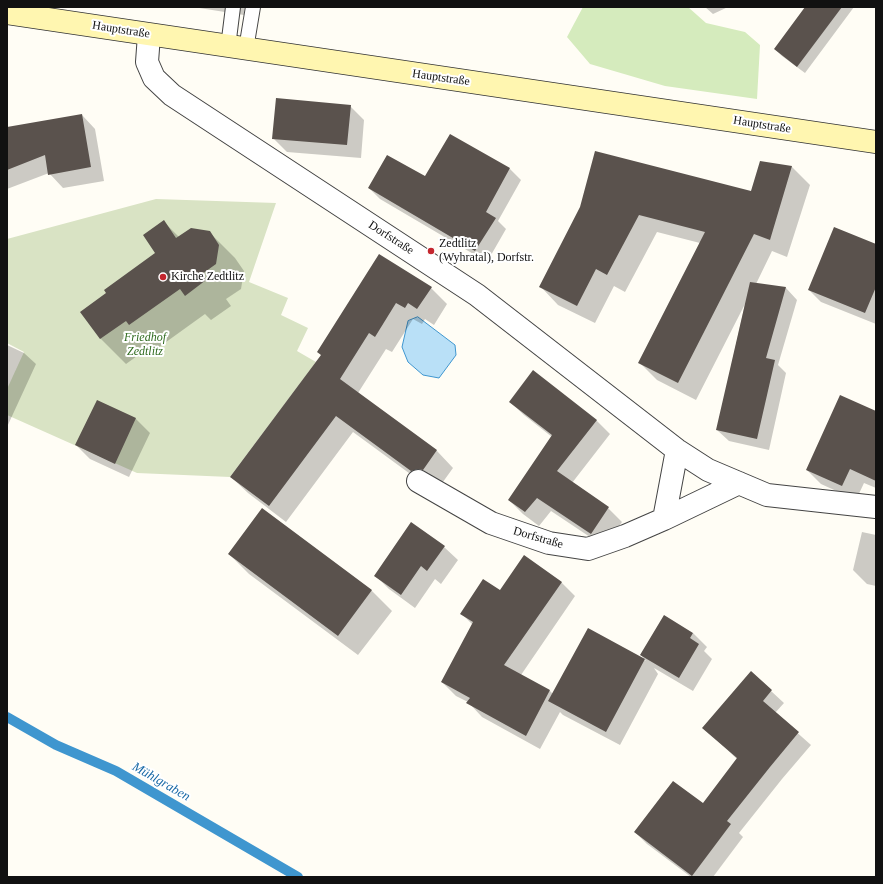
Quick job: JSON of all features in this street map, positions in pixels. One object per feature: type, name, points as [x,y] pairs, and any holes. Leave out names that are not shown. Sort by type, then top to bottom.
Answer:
[{"type":"main road","name":"Hauptstraße","points":[[7,13],[876,142]]},
{"type":"street","name":"Dorfstraße","points":[[149,35],[147,62],[154,78],[172,95],[477,295],[677,450],[708,470],[767,495],[876,507]]},
{"type":"street","points":[[664,519],[677,450]]},
{"type":"street","name":"Dorfstraße","points":[[418,481],[490,523],[549,543],[588,549],[625,536],[664,519],[739,483]]},
{"type":"lane","points":[[232,7],[237,48]]},
{"type":"lane","points":[[237,48],[253,7]]},
{"type":"green space","points":[[583,7],[688,7],[706,23],[745,32],[760,45],[757,99],[665,86],[590,64],[567,37]]},
{"type":"green space","name":"Friedhof Zedtlitz","points":[[156,199],[276,203],[249,282],[288,298],[281,315],[308,328],[297,351],[316,362],[230,477],[137,473],[7,415],[7,389],[24,352],[7,343],[7,239]]},
{"type":"water","points":[[418,317],[455,345],[456,355],[439,378],[423,375],[408,362],[402,347],[408,321]]},
{"type":"building","points":[[805,7],[842,7],[797,67],[774,49]]},
{"type":"building","points":[[276,98],[351,105],[347,145],[272,139]]},
{"type":"building","points":[[82,114],[91,167],[48,175],[45,155],[7,170],[7,127]]},
{"type":"building","points":[[450,134],[510,168],[486,212],[496,218],[475,251],[368,188],[387,155],[425,176]]},
{"type":"building","points":[[595,151],[751,191],[760,161],[792,166],[770,240],[754,234],[678,383],[638,363],[705,232],[639,215],[607,275],[596,269],[577,306],[539,287],[580,207]]},
{"type":"building","name":"Kirche Zedtlitz","points":[[164,220],[176,238],[191,228],[210,231],[219,245],[216,264],[202,274],[206,280],[185,296],[180,289],[129,325],[126,321],[100,339],[80,312],[106,293],[104,290],[155,253],[143,235]]},
{"type":"building","points":[[834,227],[876,244],[876,287],[865,313],[808,290]]},
{"type":"building","points":[[379,254],[432,287],[417,309],[408,303],[405,308],[396,303],[375,337],[369,333],[340,379],[437,450],[423,470],[418,469],[411,471],[336,416],[269,506],[230,477],[321,355],[317,352]]},
{"type":"building","points":[[750,282],[786,287],[766,358],[775,360],[757,439],[716,430]]},
{"type":"building","points":[[533,370],[597,420],[557,471],[609,507],[591,534],[537,498],[525,512],[508,500],[552,435],[509,402]]},
{"type":"building","points":[[840,395],[876,411],[876,481],[850,469],[842,486],[806,470]]},
{"type":"building","points":[[97,400],[136,418],[115,464],[75,445]]},
{"type":"building","points":[[262,508],[372,590],[338,636],[228,554]]},
{"type":"building","points":[[411,522],[445,546],[427,571],[421,566],[401,595],[374,576]]},
{"type":"building","points":[[524,555],[562,582],[504,665],[550,690],[526,736],[466,703],[470,698],[441,682],[473,622],[460,614],[483,579],[500,590]]},
{"type":"building","points":[[664,615],[693,633],[690,638],[699,644],[679,678],[640,655]]},
{"type":"building","points":[[588,628],[645,659],[606,732],[548,701]]},
{"type":"building","points":[[751,671],[772,690],[763,701],[799,732],[727,821],[731,824],[692,876],[634,832],[673,781],[703,803],[737,758],[702,728]]},
{"type":"waterway","name":"Mühlgraben","points":[[7,717],[56,745],[116,771],[298,877]]},
{"type":"place","name":"Zedtlitz (Wyhratal), Dorfstr.","points":[[431,251]]},
{"type":"place","name":"Kirche Zedtlitz","points":[[163,277]]}]
